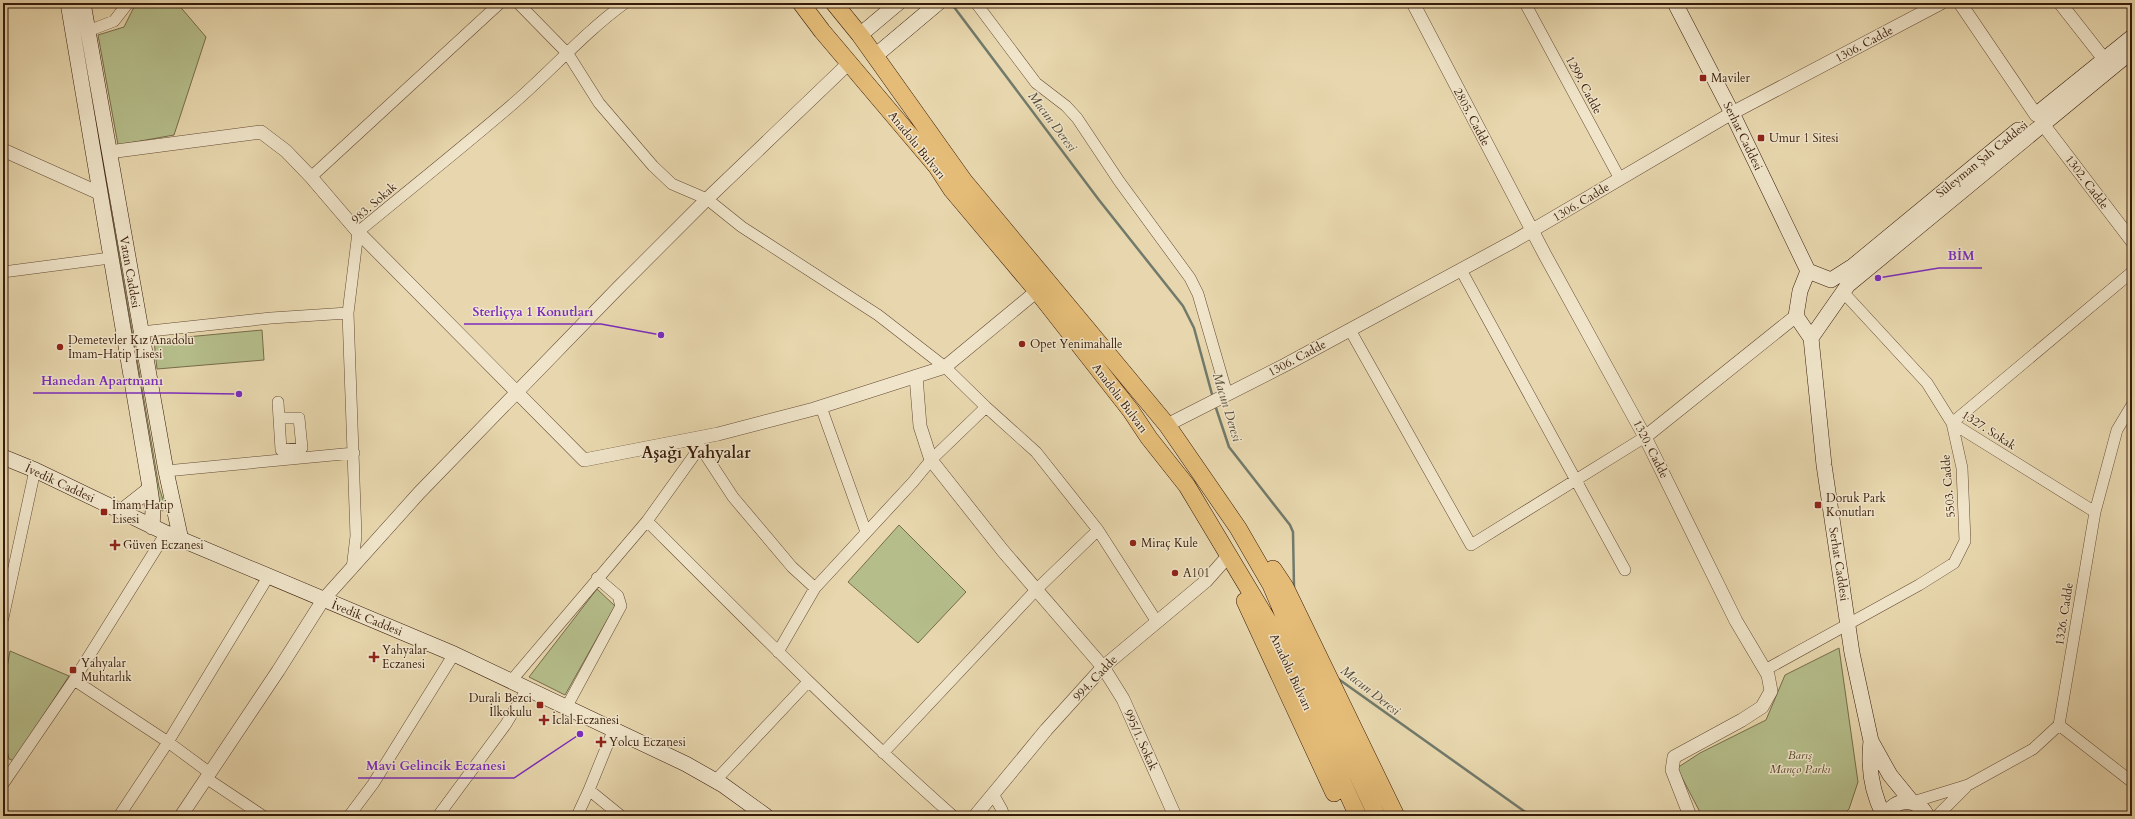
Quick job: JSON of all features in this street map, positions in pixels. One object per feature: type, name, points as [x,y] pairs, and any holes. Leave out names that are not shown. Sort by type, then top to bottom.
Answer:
[{"type":"main road","name":"Vatan Caddesi","points":[[68,3],[150,489],[153,510],[152,527]]},
{"type":"main road","name":"Vatan Caddesi","points":[[83,3],[166,471],[181,540]]},
{"type":"main road","name":"Anadolu Bulvarı","points":[[801,3],[937,167],[952,190],[1037,291],[1131,411],[1149,438],[1187,486],[1268,621],[1358,816]]},
{"type":"main road","name":"Anadolu Bulvarı","points":[[834,3],[860,35],[964,181],[1166,425],[1238,528],[1271,585],[1291,632],[1377,816]]},
{"type":"main road","points":[[860,35],[898,3]]},
{"type":"main road","points":[[875,56],[938,3]]},
{"type":"main road","name":"Serhat Caddesi","points":[[1675,3],[1732,112],[1808,271]]},
{"type":"main road","name":"Süleyman Şah Caddesi","points":[[1833,309],[1845,288],[2132,37]]},
{"type":"main road","name":"Süleyman Şah Caddesi","points":[[1831,280],[1853,266],[2039,119],[2132,51]]},
{"type":"main road","points":[[1796,316],[1800,291],[1808,271],[1831,280],[1833,309],[1811,338]]},
{"type":"main road","name":"Serhat Caddesi","points":[[1796,316],[1811,338],[1824,465],[1848,625],[1871,741]]},
{"type":"main road","name":"İvedik Caddesi","points":[[3,457],[35,470],[181,540],[454,654],[612,731],[686,764],[715,781],[762,815]]},
{"type":"main road","points":[[122,511],[150,489]]},
{"type":"main road","points":[[1238,528],[1267,558],[1285,587],[1396,816]]},
{"type":"main road","points":[[1229,555],[1243,597],[1345,816]]},
{"type":"main road","points":[[1871,741],[1890,775],[1912,802]]},
{"type":"main road","points":[[1871,741],[1869,763],[1879,806],[1885,816],[1889,810],[1899,803],[1912,802],[1919,805],[1927,816]]},
{"type":"street","points":[[88,31],[114,21],[128,3]]},
{"type":"street","points":[[312,177],[500,3]]},
{"type":"street","points":[[518,3],[568,54],[599,103],[653,166],[672,184],[707,199],[742,227],[878,315],[945,367],[986,407],[1036,452],[1098,530],[1157,622]]},
{"type":"street","name":"983. Sokak","points":[[352,568],[356,536],[348,313],[358,232],[514,103],[568,54],[601,20],[625,3]]},
{"type":"street","points":[[976,3],[1036,83],[1066,106],[1077,118],[1119,181],[1190,278],[1198,294],[1218,398]]},
{"type":"street","name":"2805. Cadde","points":[[1412,3],[1532,231]]},
{"type":"street","name":"1299. Cadde","points":[[1525,3],[1620,179]]},
{"type":"street","name":"1306. Cadde","points":[[1166,425],[1350,330],[1461,270],[1532,231],[1732,112],[1941,3]]},
{"type":"street","name":"1302. Cadde","points":[[1960,3],[2039,119],[2132,241]]},
{"type":"street","points":[[2060,3],[2104,60]]},
{"type":"street","points":[[182,816],[323,600],[419,493],[707,199],[850,63]]},
{"type":"street","points":[[109,152],[261,132],[286,151],[312,177],[358,232],[516,394],[584,460],[697,443],[821,407],[945,367],[1037,291]]},
{"type":"street","points":[[3,150],[99,193]]},
{"type":"street","name":"1320. Cadde","points":[[1532,231],[1645,437],[1736,621],[1765,670],[1771,691],[1762,707],[1742,720],[1674,757],[1672,770],[1690,816]]},
{"type":"street","points":[[3,272],[110,258]]},
{"type":"street","points":[[1461,270],[1625,570]]},
{"type":"street","points":[[1952,423],[2132,272]]},
{"type":"street","name":"1327. Sokak","points":[[1845,288],[1927,383],[1952,423],[2095,512]]},
{"type":"street","points":[[141,332],[271,318],[348,313]]},
{"type":"street","points":[[1350,330],[1471,545],[1645,437],[1796,316]]},
{"type":"street","points":[[916,376],[920,426],[931,460]]},
{"type":"street","points":[[278,402],[279,418]]},
{"type":"street","name":"1326. Cadde","points":[[2059,725],[2095,512],[2117,430],[2132,405]]},
{"type":"street","points":[[821,407],[866,532]]},
{"type":"street","points":[[778,652],[815,588],[931,460],[986,407]]},
{"type":"street","name":"5503. Cadde","points":[[1765,670],[1919,585],[1954,563],[1965,541],[1962,468],[1952,423]]},
{"type":"street","points":[[511,681],[647,520],[697,443]]},
{"type":"street","points":[[697,443],[733,497],[792,567],[815,588]]},
{"type":"street","points":[[166,471],[354,454]]},
{"type":"street","name":"995/1. Sokak","points":[[931,460],[1036,590],[1103,667],[1123,699],[1175,816]]},
{"type":"street","points":[[3,618],[35,470]]},
{"type":"street","points":[[647,520],[808,682],[883,753],[953,816]]},
{"type":"street","points":[[883,753],[1036,590],[1098,530]]},
{"type":"street","points":[[3,784],[74,680],[166,533]]},
{"type":"street","name":"994. Cadde","points":[[975,816],[1103,667],[1206,582],[1229,555]]},
{"type":"street","points":[[119,816],[168,742],[268,577]]},
{"type":"street","points":[[566,708],[621,606],[618,596],[597,578]]},
{"type":"street","points":[[349,816],[373,784],[454,654]]},
{"type":"street","points":[[74,680],[168,742],[208,775],[263,816]]},
{"type":"street","points":[[715,781],[808,682]]},
{"type":"street","points":[[438,816],[506,724],[527,689]]},
{"type":"street","points":[[1912,802],[1968,785],[2033,749],[2059,725],[2132,782]]},
{"type":"street","points":[[577,816],[612,731]]},
{"type":"street","points":[[1937,816],[1968,785]]},
{"type":"street","points":[[589,790],[621,816]]},
{"type":"street","points":[[993,794],[1004,816]]},
{"type":"green space","points":[[136,3],[177,3],[206,37],[174,135],[118,145],[98,35],[124,27]]},
{"type":"green space","points":[[79,23],[159,487],[165,506],[163,511],[160,510]]},
{"type":"green space","points":[[262,330],[264,360],[157,369],[154,340]]},
{"type":"green space","points":[[899,525],[966,592],[918,643],[848,582]]},
{"type":"green space","points":[[597,589],[615,606],[565,695],[529,677]]},
{"type":"green space","name":"Barış Manço Parkı","points":[[1839,648],[1858,782],[1849,809],[1842,816],[1702,816],[1677,768],[1700,753],[1766,720],[1785,675]]},
{"type":"green space","points":[[10,651],[69,676],[14,761],[9,759],[4,732],[4,692]]},
{"type":"waterway","name":"Macun Deresi","points":[[951,3],[1099,200],[1183,306],[1194,328],[1213,398]]},
{"type":"waterway","name":"Macun Deresi","points":[[1215,405],[1229,447],[1290,525],[1293,532],[1294,587]]},
{"type":"waterway","name":"Macun Deresi","points":[[1337,678],[1531,816]]},
{"type":"place","name":"Maviler","points":[[1703,78]]},
{"type":"place","name":"Umur 1 Sitesi","points":[[1761,138]]},
{"type":"place","name":"BİM","points":[[1878,278]]},
{"type":"place","name":"Sterliçya 1 Konutları","points":[[661,335]]},
{"type":"place","name":"Opet Yenimahalle","points":[[1022,344]]},
{"type":"place","name":"Demetevler Kız Anadolu İmam-Hatip Lisesi","points":[[60,347]]},
{"type":"place","name":"Hanedan Apartmanı","points":[[239,394]]},
{"type":"place","name":"Doruk Park Konutları","points":[[1818,505]]},
{"type":"place","name":"İmam Hatip Lisesi","points":[[104,512]]},
{"type":"place","name":"Miraç Kule","points":[[1133,543]]},
{"type":"place","name":"Güven Eczanesi","points":[[115,545]]},
{"type":"place","name":"A101","points":[[1175,573]]},
{"type":"place","name":"Yahyalar Eczanesi","points":[[374,657]]},
{"type":"place","name":"Yahyalar Muhtarlık","points":[[73,670]]},
{"type":"place","name":"Durali Bezci İlkokulu","points":[[540,705]]},
{"type":"place","name":"İclal Eczanesi","points":[[544,720]]},
{"type":"place","name":"Mavi Gelincik Eczanesi","points":[[580,734]]},
{"type":"place","name":"Yolcu Eczanesi","points":[[601,742]]},
{"type":"district","name":"Aşağı Yahyalar","points":[[696,452]]}]
